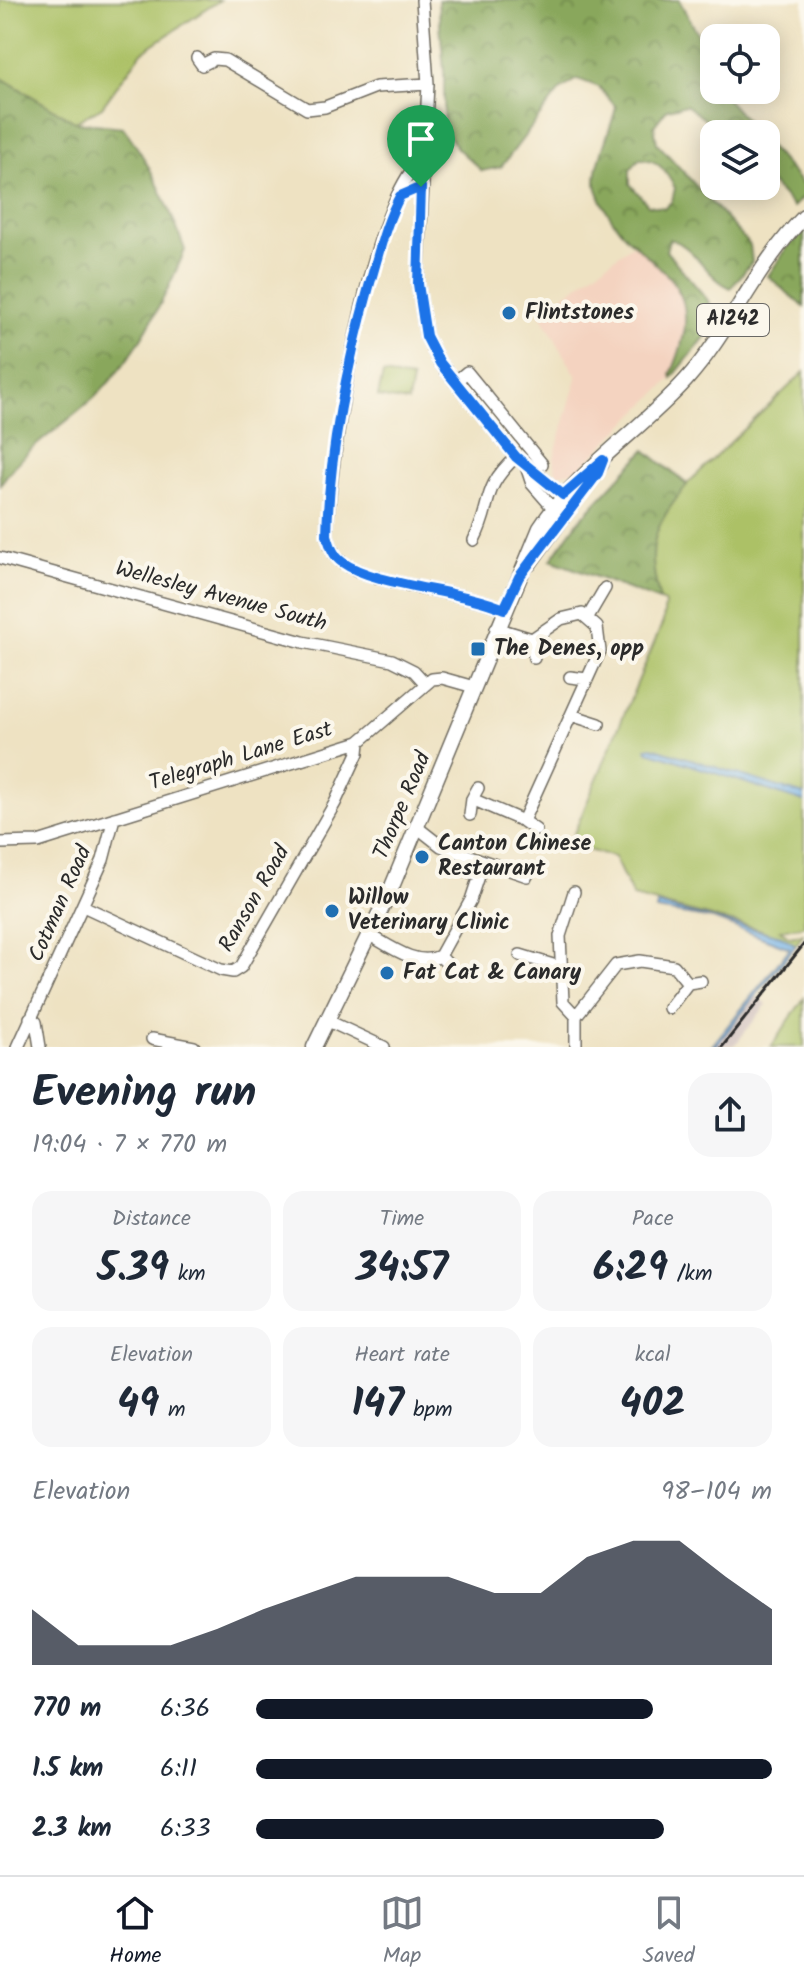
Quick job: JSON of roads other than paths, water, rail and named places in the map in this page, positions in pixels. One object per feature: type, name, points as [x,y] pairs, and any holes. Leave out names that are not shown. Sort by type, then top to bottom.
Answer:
[{"type":"main road","name":"A1242","points":[[558,512],[598,473],[603,460],[701,362],[727,329],[781,243],[804,217]]},
{"type":"main road","name":"Thorpe Road","points":[[314,1047],[418,828],[504,609],[519,577],[558,512]]},
{"type":"street","points":[[422,0],[428,84],[418,284],[421,316],[432,350],[455,382],[527,469],[568,500]]},
{"type":"street","points":[[203,65],[214,59],[225,60],[307,109],[325,107],[376,87],[428,84]]},
{"type":"street","points":[[423,158],[407,178],[387,221],[343,390],[327,535],[331,549],[342,562],[504,609]]},
{"type":"street","points":[[400,196],[421,187]]},
{"type":"street","points":[[455,382],[467,372],[539,449],[542,464]]},
{"type":"street","points":[[474,540],[484,521],[484,500],[491,486],[516,457]]},
{"type":"street","points":[[527,469],[532,484],[558,512]]},
{"type":"street","name":"Wellesley Avenue South","points":[[0,558],[303,642],[392,660],[414,671],[426,684]]},
{"type":"street","points":[[588,617],[605,588]]},
{"type":"street","points":[[532,639],[571,615],[588,617]]},
{"type":"street","points":[[523,821],[600,651],[600,636],[588,617]]},
{"type":"street","points":[[496,628],[532,639]]},
{"type":"street","points":[[532,639],[534,658]]},
{"type":"street","points":[[570,677],[587,679]]},
{"type":"street","points":[[426,684],[442,678],[474,687]]},
{"type":"street","name":"Telegraph Lane East","points":[[0,843],[38,842],[359,742],[426,684]]},
{"type":"street","points":[[571,715],[599,724]]},
{"type":"street","name":"Ranson Road","points":[[83,906],[221,970],[233,972],[241,967],[335,803],[358,753],[359,742]]},
{"type":"street","points":[[470,815],[475,794],[536,830]]},
{"type":"street","name":"Cotman Road","points":[[18,1047],[83,906],[111,839],[114,818]]},
{"type":"street","points":[[418,828],[441,846],[527,876]]},
{"type":"street","points":[[368,934],[417,959],[431,961],[440,956],[471,900],[479,876],[469,872]]},
{"type":"street","points":[[574,892],[560,936],[563,1002],[576,1016]]},
{"type":"street","points":[[520,955],[563,968]]},
{"type":"street","points":[[440,956],[452,969]]},
{"type":"street","points":[[576,1047],[576,1016],[603,977],[616,965],[628,961],[674,966],[688,983]]},
{"type":"street","points":[[669,1008],[688,983],[701,981]]},
{"type":"street","points":[[30,1018],[36,1022],[40,1047]]},
{"type":"street","points":[[326,1020],[384,1047]]},
{"type":"street","points":[[152,1039],[194,1047]]},
{"type":"water","points":[[647,748],[804,795],[804,802],[648,751]]},
{"type":"water","points":[[657,905],[713,919],[656,910]]},
{"type":"water","points":[[713,919],[781,936],[796,945],[715,1047],[711,1047],[790,948]]},
{"type":"railway","points":[[722,1047],[804,944]]},
{"type":"place","name":"Flintstones","points":[[509,313]]},
{"type":"place","name":"The Denes, opp","points":[[478,649]]},
{"type":"place","name":"Canton Chinese Restaurant","points":[[422,857]]},
{"type":"place","name":"Willow Veterinary Clinic","points":[[332,911]]},
{"type":"place","name":"Fat Cat & Canary","points":[[387,973]]}]
